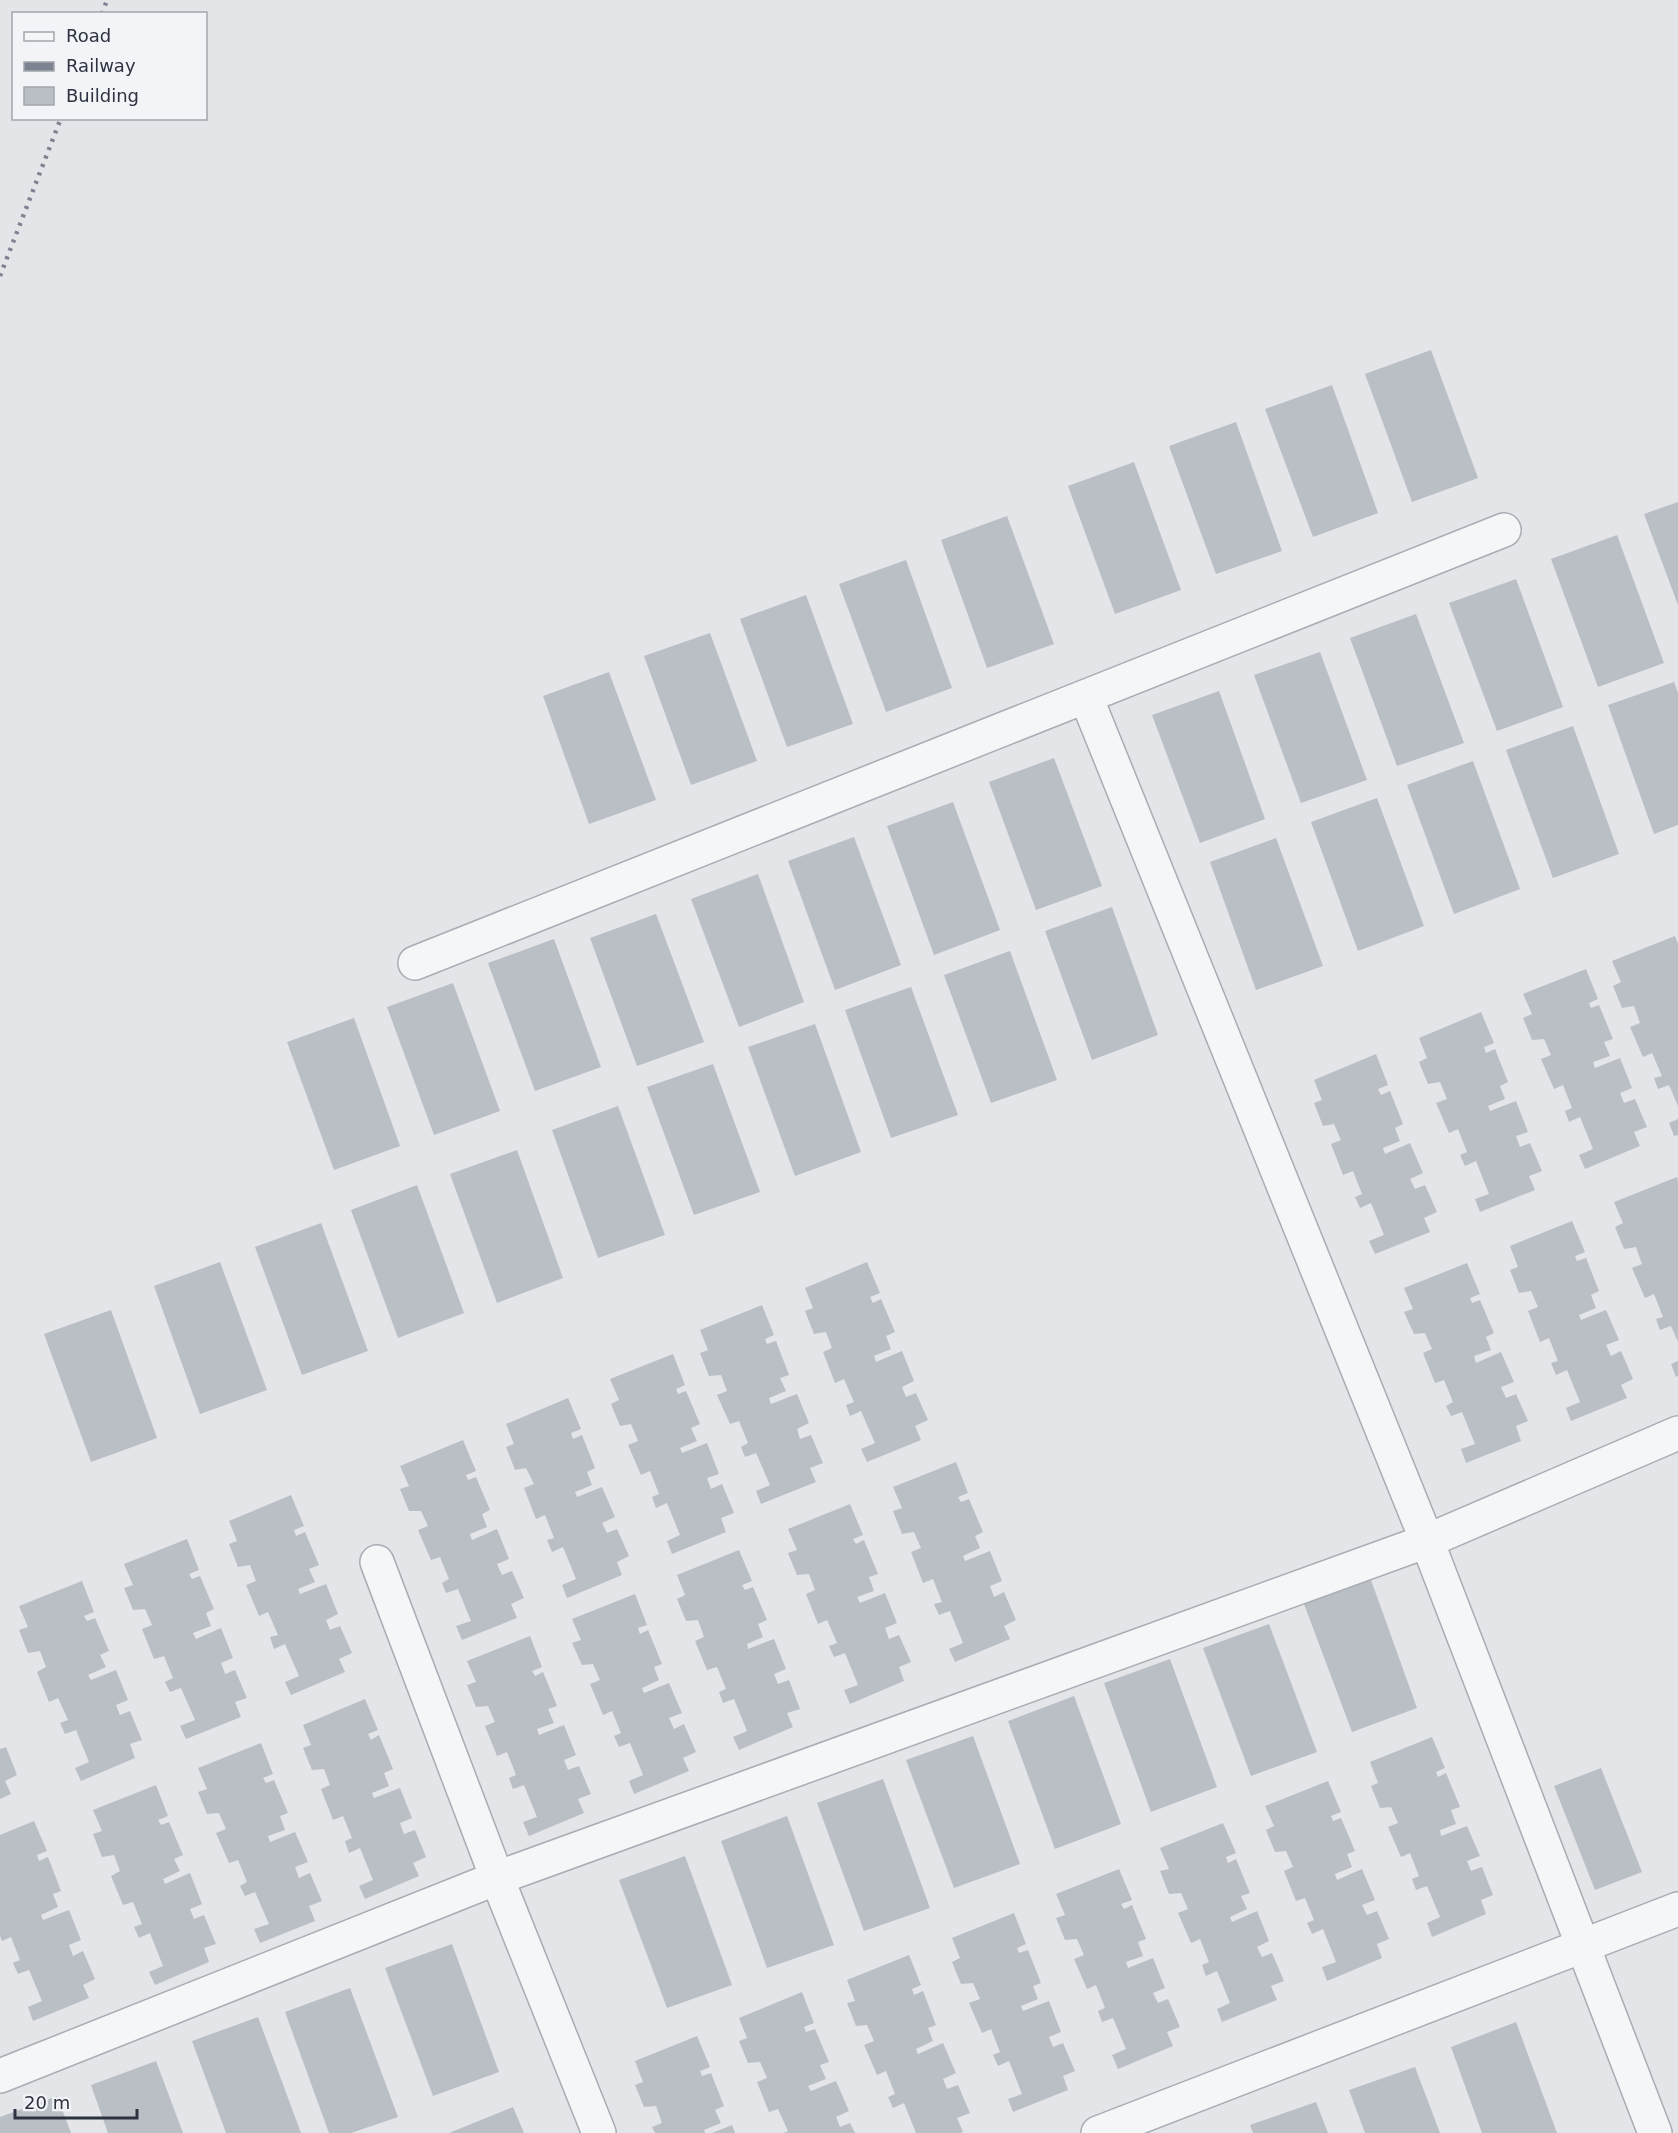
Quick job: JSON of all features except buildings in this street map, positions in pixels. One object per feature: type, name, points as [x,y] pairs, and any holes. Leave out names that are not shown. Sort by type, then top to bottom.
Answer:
[{"type":"street","points":[[415,963],[1504,530]]},
{"type":"street","points":[[1086,697],[1427,1541],[1655,2133]]},
{"type":"street","points":[[0,2076],[496,1878],[1427,1541],[1678,1433]]},
{"type":"street","points":[[377,1562],[496,1878],[599,2133]]},
{"type":"street","points":[[1098,2133],[1678,1909]]},
{"type":"railway","points":[[103,12],[107,0]]},
{"type":"railway","points":[[0,276],[60,120]]}]
